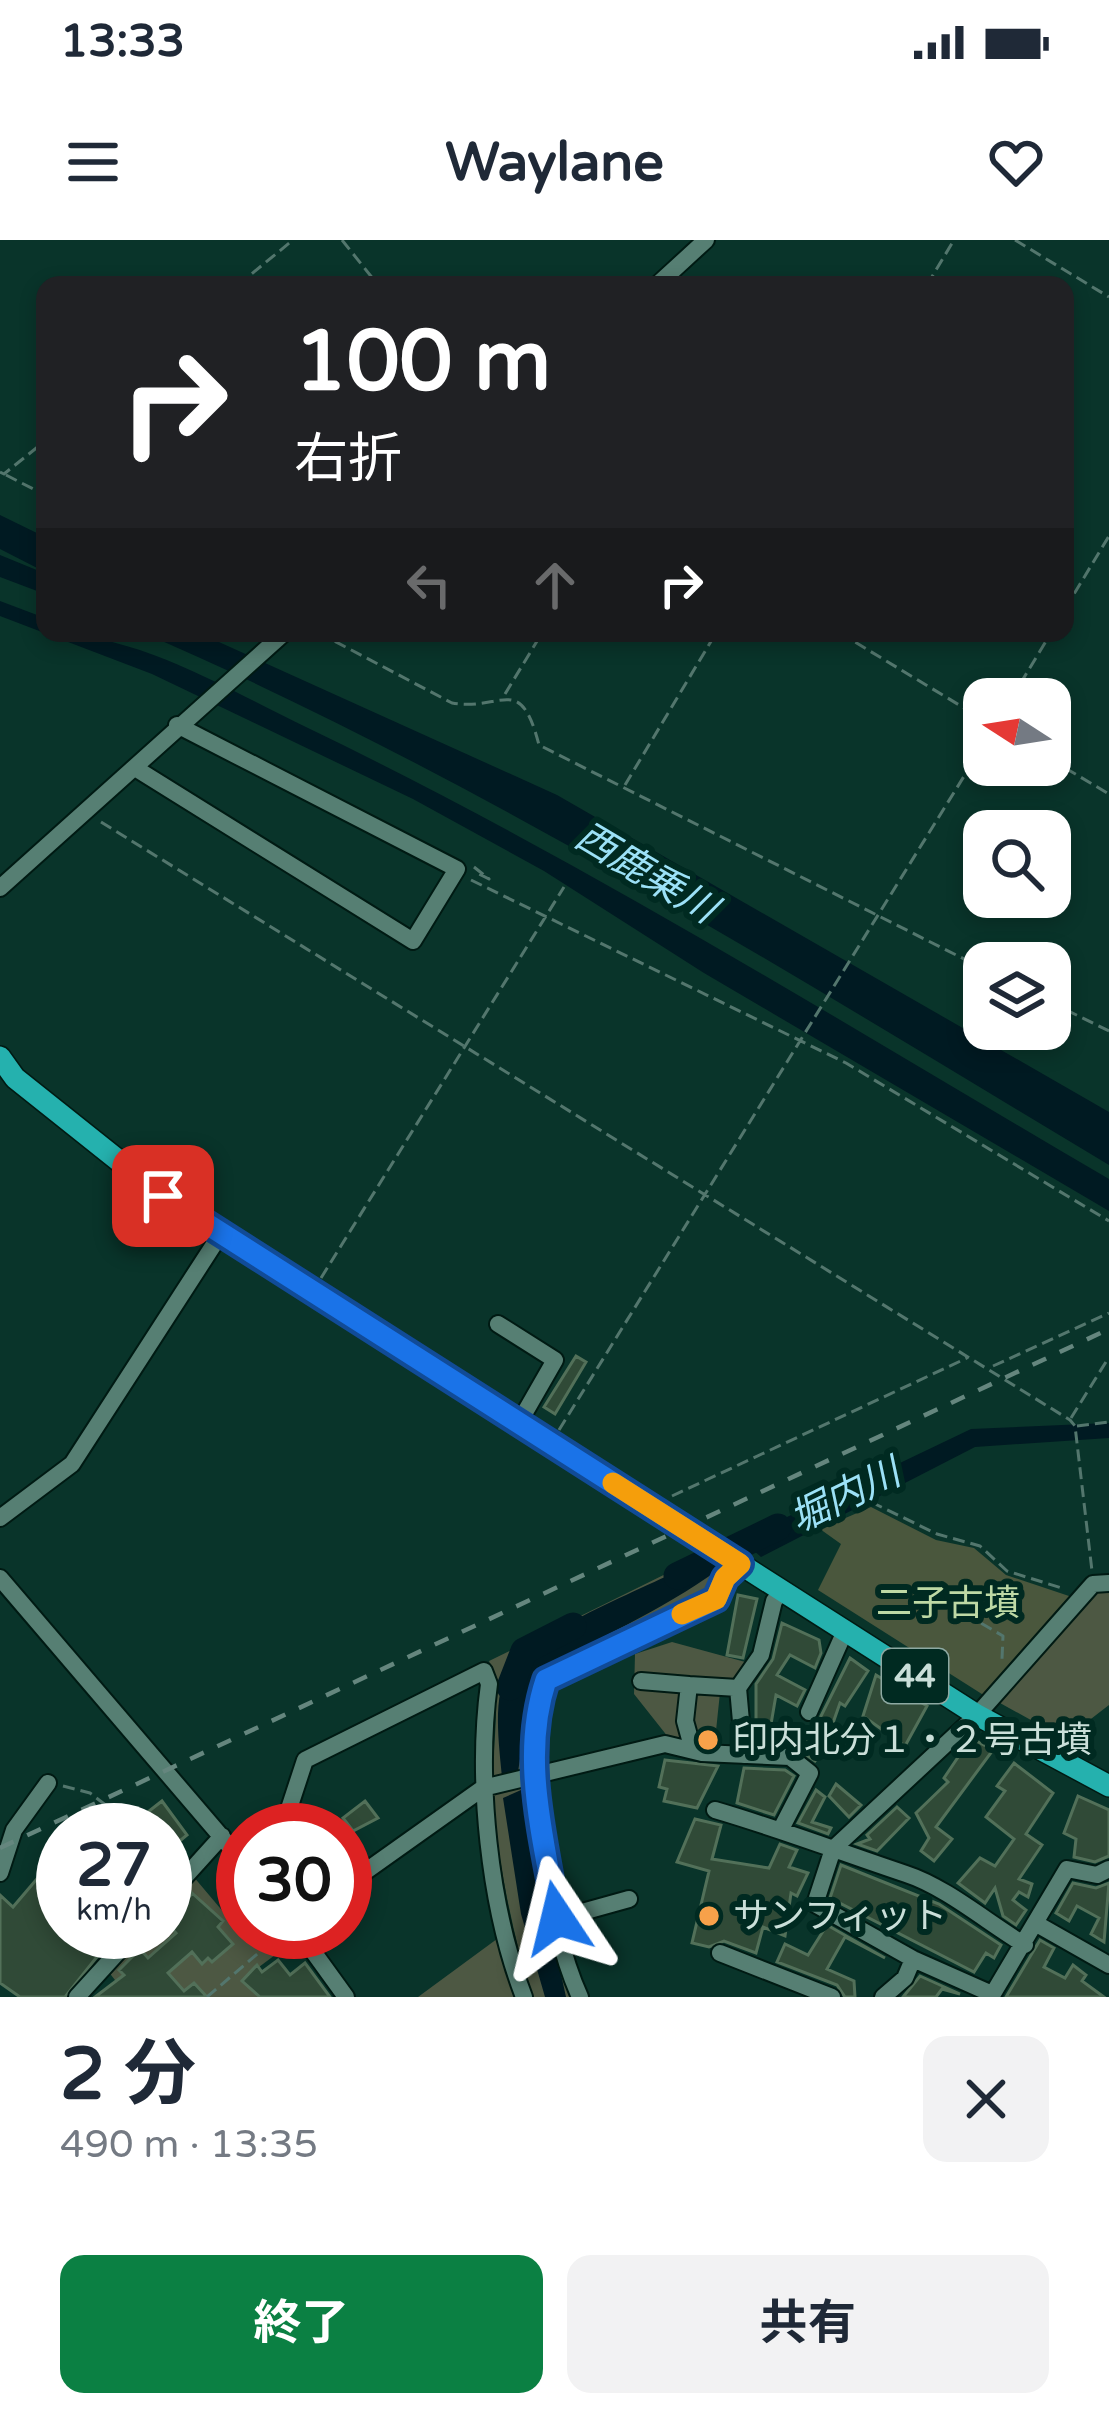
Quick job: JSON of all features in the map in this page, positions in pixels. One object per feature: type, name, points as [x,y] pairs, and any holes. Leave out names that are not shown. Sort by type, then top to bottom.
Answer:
[{"type":"main road","name":"44","points":[[0,1057],[15,1078],[93,1143],[222,1232],[977,1715],[1109,1786]]},
{"type":"street","points":[[667,276],[706,240]]},
{"type":"street","points":[[0,888],[177,725],[276,642]]},
{"type":"street","points":[[135,768],[413,941],[462,873],[177,725]]},
{"type":"street","points":[[0,1518],[72,1464],[222,1232]]},
{"type":"street","points":[[498,1324],[556,1360],[520,1421]]},
{"type":"street","points":[[580,1997],[557,1918],[533,1776],[535,1714],[546,1680],[716,1599],[728,1557]]},
{"type":"street","points":[[0,1578],[216,1829]]},
{"type":"street","points":[[1095,1587],[977,1715],[833,1850],[815,1904],[913,1959],[992,1996],[1066,1869],[1097,1875],[1109,1869]]},
{"type":"street","points":[[743,1755],[738,1688],[761,1655],[774,1601],[782,1591]]},
{"type":"street","points":[[809,1712],[844,1631]]},
{"type":"street","points":[[290,1803],[305,1760],[484,1671],[489,1684],[483,1788],[508,1938],[524,1997]]},
{"type":"street","points":[[641,1681],[738,1688]]},
{"type":"street","points":[[688,1684],[685,1721],[693,1750]]},
{"type":"street","points":[[372,1867],[483,1788],[665,1744],[790,1757],[810,1773],[782,1829]]},
{"type":"street","points":[[0,1874],[14,1830],[48,1783]]},
{"type":"street","points":[[715,1810],[847,1851],[875,1868],[908,1874],[1025,1945]]},
{"type":"street","points":[[192,1869],[216,1843]]},
{"type":"street","points":[[557,1918],[629,1899]]},
{"type":"street","points":[[1035,1923],[1109,1965]]},
{"type":"street","points":[[719,1953],[806,1993],[832,1997]]},
{"type":"street","points":[[77,1997],[111,1959]]},
{"type":"street","points":[[319,1959],[346,1997]]},
{"type":"street","points":[[883,1997],[905,1978],[913,1959]]},
{"type":"path","points":[[249,276],[293,240]]},
{"type":"path","points":[[342,240],[371,276]]},
{"type":"path","points":[[932,276],[954,240]]},
{"type":"path","points":[[1015,240],[1109,297]]},
{"type":"path","points":[[36,448],[2,473],[36,490]]},
{"type":"path","points":[[1074,594],[1109,536]]},
{"type":"path","points":[[336,642],[452,703],[470,706],[504,695],[536,642]]},
{"type":"path","points":[[624,786],[711,642]]},
{"type":"path","points":[[855,642],[963,707]]},
{"type":"path","points":[[1024,678],[1046,642]]},
{"type":"path","points":[[504,695],[530,713],[538,745],[963,958]]},
{"type":"path","points":[[1071,771],[1109,794]]},
{"type":"path","points":[[551,1441],[963,779]]},
{"type":"path","points":[[85,812],[704,1198],[967,1358],[992,1366],[1070,1420],[1076,1426],[1095,1587],[1007,1570],[980,1546],[937,1534],[871,1502]]},
{"type":"path","points":[[462,873],[846,1063],[1109,1221]]},
{"type":"path","points":[[313,1290],[564,887]]},
{"type":"path","points":[[1071,1012],[1109,1031]]},
{"type":"path","points":[[992,1366],[1109,1312]]},
{"type":"path","points":[[1070,1420],[1109,1357]]},
{"type":"path","points":[[648,1506],[967,1358]]},
{"type":"path","points":[[1076,1426],[1109,1422]]},
{"type":"path","points":[[919,1587],[1003,1636],[1001,1663],[1012,1676]]},
{"type":"path","points":[[48,1783],[90,1793],[103,1803]]},
{"type":"path","points":[[207,1997],[251,1959]]},
{"type":"green space","name":"二子古墳","points":[[871,1507],[936,1540],[974,1548],[1006,1575],[1075,1598],[985,1696],[818,1590],[841,1544],[820,1529]]},
{"type":"green space","points":[[698,1558],[722,1576],[687,1603],[539,1678],[525,1762],[554,1930],[572,1997],[531,1997],[495,1823],[496,1691],[489,1661]]},
{"type":"green space","points":[[1109,1592],[1109,1705],[1065,1739],[1000,1703],[1085,1604],[1097,1593]]},
{"type":"green space","points":[[672,1642],[749,1663],[736,1684],[721,1683],[714,1750],[672,1742],[634,1694],[635,1654]]},
{"type":"green space","points":[[192,1877],[216,1903],[216,1959],[270,1959],[259,1967],[277,1997],[128,1997],[108,1971],[119,1959],[192,1959]]},
{"type":"green space","points":[[501,1936],[518,1997],[418,1997]]},
{"type":"water","points":[[0,515],[36,533],[36,567],[0,549]]},
{"type":"water","points":[[0,555],[36,570],[36,591],[0,577]]},
{"type":"water","points":[[0,601],[36,615],[36,630],[0,616]]},
{"type":"water","points":[[68,642],[114,642],[181,666],[512,833],[713,945],[1109,1179],[1109,1211],[704,973],[544,871],[413,799],[152,674]]},
{"type":"water","name":"西鹿乗川","points":[[164,642],[219,642],[557,795],[963,1028],[963,1050],[1001,1050],[1109,1112],[1109,1165],[635,883],[393,752]]},
{"type":"water","points":[[1109,1423],[1109,1438],[975,1447],[761,1557],[741,1539],[971,1429]]},
{"type":"water","points":[[704,1559],[719,1569],[651,1612],[533,1672],[518,1772],[502,1777],[499,1700],[515,1659],[576,1619]]},
{"type":"water","points":[[521,1790],[566,1997],[545,1997],[521,1914],[503,1798]]},
{"type":"building","points":[[576,1356],[586,1362],[555,1414],[544,1407]]},
{"type":"building","points":[[738,1595],[757,1599],[743,1658],[727,1655]]},
{"type":"building","points":[[782,1623],[819,1640],[821,1653],[815,1668],[790,1655],[777,1675],[805,1690],[797,1706],[776,1695],[770,1730],[813,1744],[827,1723],[840,1730],[815,1761],[792,1745],[756,1743],[756,1684],[773,1659]]},
{"type":"building","points":[[850,1658],[868,1671],[845,1706],[840,1703],[833,1723],[820,1718]]},
{"type":"building","points":[[876,1675],[927,1706],[905,1746],[863,1716]]},
{"type":"building","points":[[971,1738],[993,1750],[936,1827],[952,1839],[934,1861],[921,1851],[929,1838],[916,1813],[948,1782],[944,1778]]},
{"type":"building","points":[[665,1760],[718,1766],[697,1808],[664,1801],[667,1789],[659,1787]]},
{"type":"building","points":[[1014,1763],[1053,1793],[1026,1834],[1042,1845],[1019,1879],[1032,1884],[1028,1897],[1019,1892],[1013,1900],[1026,1910],[1016,1925],[1003,1916],[995,1888],[985,1903],[958,1883],[980,1858],[995,1866],[1014,1839],[986,1817],[1005,1791],[997,1786]]},
{"type":"building","points":[[744,1768],[785,1770],[794,1776],[774,1815],[737,1803]]},
{"type":"building","points":[[836,1784],[861,1805],[849,1817],[829,1796]]},
{"type":"building","points":[[816,1790],[825,1797],[812,1822],[831,1828],[828,1834],[798,1823]]},
{"type":"building","points":[[1078,1796],[1109,1810],[1109,1856],[1095,1862],[1074,1857],[1076,1839],[1064,1833]]},
{"type":"building","points":[[897,1807],[909,1818],[877,1851],[857,1844],[870,1839],[867,1835]]},
{"type":"building","points":[[695,1819],[721,1825],[712,1859],[769,1868],[780,1844],[797,1850],[789,1867],[808,1873],[797,1896],[791,1893],[785,1936],[763,1927],[756,1953],[724,1941],[709,1947],[692,1943],[709,1871],[677,1862]]},
{"type":"building","points":[[841,1865],[939,1904],[1001,1945],[994,1958],[986,1953],[974,1972],[830,1898]]},
{"type":"building","points":[[36,1880],[36,1959],[95,1959],[65,1997],[20,1997],[0,1983],[0,1895],[13,1907]]},
{"type":"building","points":[[1073,1883],[1096,1888],[1109,1883],[1104,1942],[1091,1934],[1099,1918],[1077,1906],[1069,1921],[1056,1913]]},
{"type":"building","points":[[192,1893],[216,1915],[216,1959],[202,1964],[192,1952]]},
{"type":"building","points":[[827,1925],[885,1958],[845,1937],[827,1969],[854,1981],[855,1997],[845,1997],[837,1985],[777,1962],[785,1944],[808,1955]]},
{"type":"building","points":[[1040,1940],[1054,1948],[1044,1967],[1065,1978],[1073,1965],[1086,1975],[1082,1981],[1104,1997],[1006,1997]]},
{"type":"building","points":[[130,1959],[184,1959],[168,1973],[184,1991],[194,1983],[207,1997],[95,1997],[124,1975],[119,1970]]},
{"type":"building","points":[[278,1960],[290,1975],[305,1963],[330,1997],[260,1997],[242,1981],[257,1965],[262,1972]]},
{"type":"building","points":[[920,1976],[960,1994],[942,1989],[936,1997],[903,1997]]},
{"type":"waterway","name":"堀内川","points":[[677,1576],[778,1527]]},
{"type":"waterway","name":"堀内川","points":[[510,1687],[524,1651],[573,1626]]},
{"type":"railway","points":[[0,1848],[1109,1329]]},
{"type":"slow traffic","points":[[613,1483],[740,1564],[725,1578],[716,1599],[682,1614]]},
{"type":"place","name":"印内北分１・２号古墳","points":[[708,1740]]},
{"type":"place","name":"サンフィット","points":[[709,1916]]},
{"type":"route","points":[[163,1196],[740,1564],[725,1578],[716,1599],[546,1680],[535,1714],[533,1776],[557,1918]]}]
